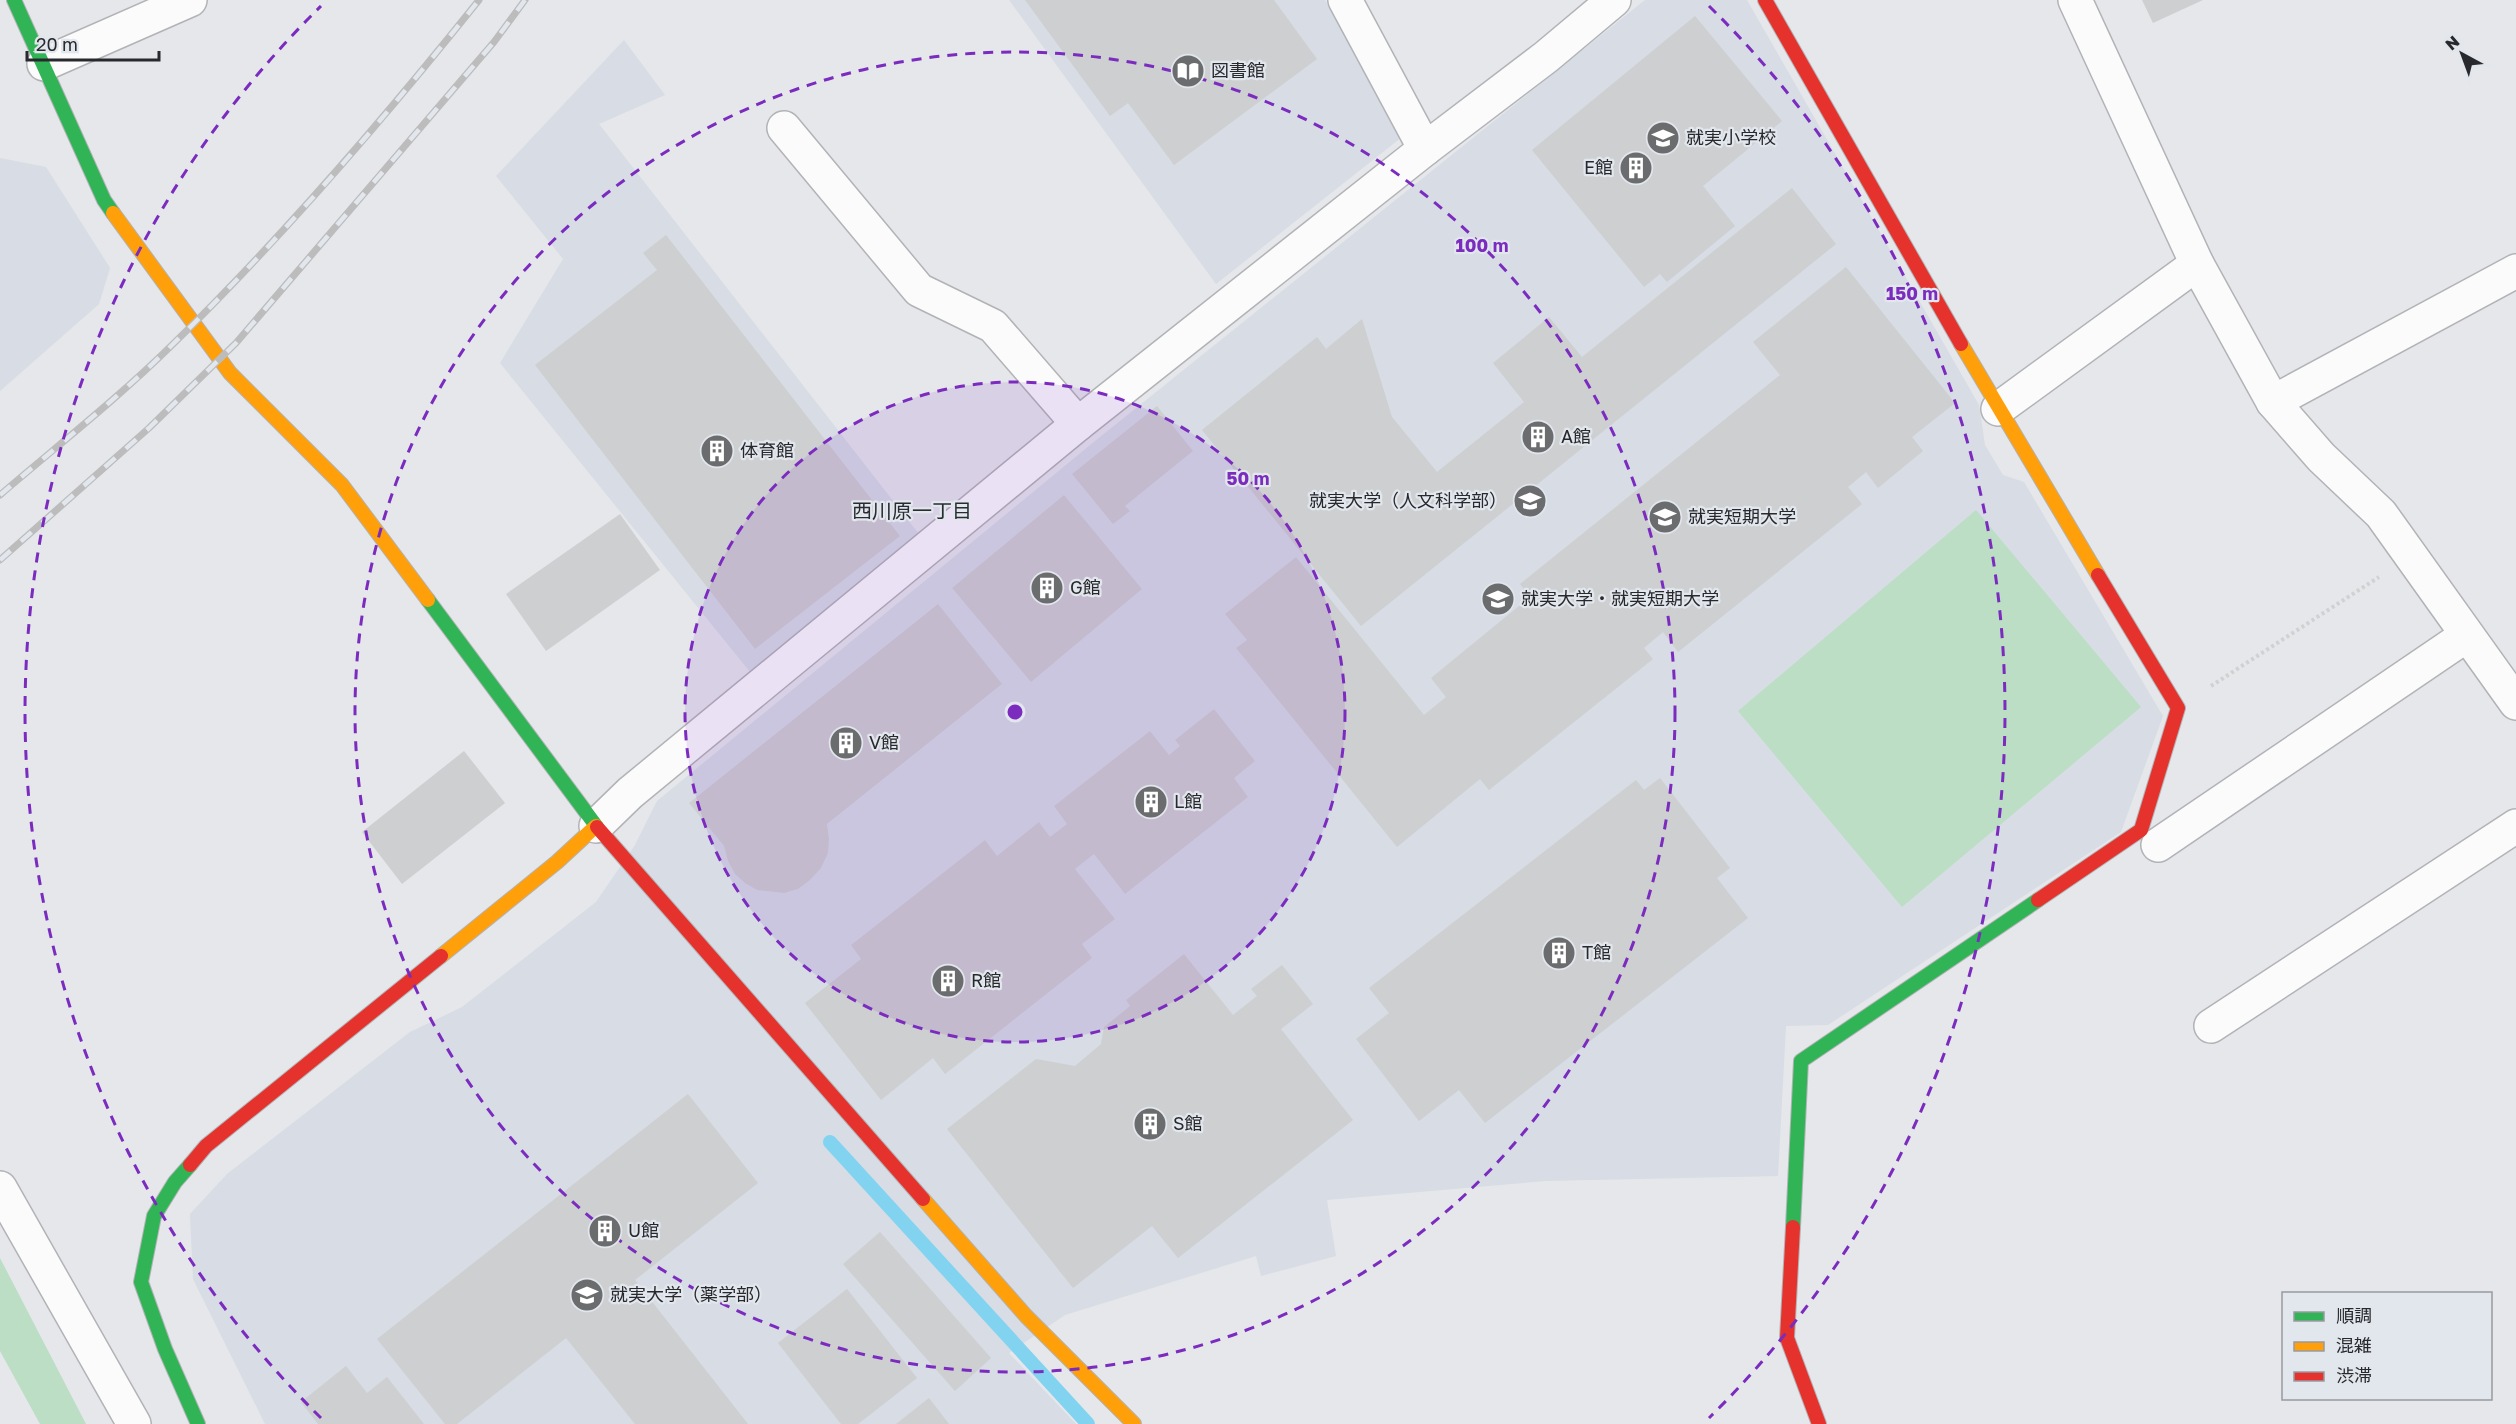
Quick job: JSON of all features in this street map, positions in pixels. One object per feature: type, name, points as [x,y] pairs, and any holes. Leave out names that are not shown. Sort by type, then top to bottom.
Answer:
[{"type":"street","points":[[14,0],[104,200],[177,303],[231,373],[342,485],[596,826],[1026,1316],[1134,1424]]},
{"type":"street","points":[[44,64],[190,0]]},
{"type":"street","points":[[1344,0],[1425,149]]},
{"type":"street","points":[[198,1424],[165,1349],[141,1282],[154,1216],[175,1182],[206,1146],[548,869],[639,785],[1078,424],[1425,149],[1546,57],[1614,0]]},
{"type":"street","points":[[1765,0],[1998,409],[2178,708],[2141,830],[1801,1061],[1787,1338],[1819,1424]]},
{"type":"street","points":[[2075,0],[2197,264],[2274,402],[2321,457],[2381,514],[2516,703]]},
{"type":"street","points":[[784,128],[919,290],[993,326],[1078,424]]},
{"type":"street","points":[[1998,409],[2197,264]]},
{"type":"street","points":[[2274,402],[2516,271]]},
{"type":"street","points":[[2158,845],[2467,635]]},
{"type":"street","points":[[2211,1026],[2516,826]]},
{"type":"street","points":[[0,1188],[134,1424]]},
{"type":"path","points":[[2178,708],[2411,556]]},
{"type":"shaded area","points":[[1009,0],[1325,0],[1402,137],[1216,284]]},
{"type":"shaded area","name":"就実大学・就実短期大学","points":[[1645,0],[1747,0],[1979,405],[1985,445],[2003,475],[2024,482],[2163,716],[2121,832],[1828,1025],[1786,1026],[1778,1176],[1545,1181],[1327,1200],[1336,1256],[1261,1276],[1256,1256],[1065,1315],[1009,1353],[1076,1424],[265,1424],[193,1279],[190,1214],[227,1174],[410,1032],[462,1007],[596,902],[635,845],[657,801],[1095,441]]},
{"type":"shaded area","points":[[624,40],[665,95],[599,124],[919,534],[750,672],[500,363],[563,259],[496,176]]},
{"type":"shaded area","points":[[0,158],[46,167],[110,268],[99,304],[0,391]]},
{"type":"green space","points":[[1976,510],[2141,707],[1902,907],[1738,711]]},
{"type":"green space","points":[[0,1258],[86,1424],[40,1424],[0,1351]]},
{"type":"building","points":[[1025,0],[1274,0],[1317,59],[1174,165],[1128,103],[1110,116]]},
{"type":"building","points":[[2142,0],[2203,0],[2153,23]]},
{"type":"building","name":"E館","points":[[1695,16],[1782,121],[1703,186],[1735,226],[1667,282],[1660,274],[1644,287],[1532,150]]},
{"type":"building","name":"A館","points":[[1792,188],[1836,244],[1361,626],[1202,430],[1317,337],[1326,349],[1362,319],[1392,417],[1437,472],[1524,402],[1493,363],[1549,317],[1582,357]]},
{"type":"building","name":"体育館","points":[[666,235],[900,536],[755,649],[535,365],[657,270],[643,253]]},
{"type":"building","points":[[1846,267],[1955,403],[1912,437],[1923,451],[1878,488],[1866,472],[1848,487],[1862,504],[1678,652],[1663,632],[1644,648],[1653,659],[1489,790],[1480,779],[1397,847],[1236,648],[1247,640],[1225,614],[1296,557],[1424,715],[1446,697],[1431,678],[1530,597],[1520,584],[1780,375],[1753,342]]},
{"type":"building","points":[[1157,406],[1193,451],[1125,506],[1130,511],[1113,524],[1072,474]]},
{"type":"building","name":"G館","points":[[1064,495],[1142,589],[1031,682],[952,588]]},
{"type":"building","points":[[620,514],[660,570],[546,651],[506,594]]},
{"type":"building","name":"V館","points":[[938,604],[1002,684],[827,824],[828,853],[821,868],[810,880],[798,889],[784,893],[757,890],[745,883],[735,874],[724,846],[689,803]]},
{"type":"building","name":"R館","points":[[1214,709],[1255,761],[1234,778],[1248,797],[1125,894],[1094,854],[1075,869],[1115,919],[1082,944],[1092,958],[945,1074],[933,1058],[881,1100],[805,1003],[861,959],[851,945],[985,840],[997,856],[1039,822],[1050,837],[1067,824],[1054,806],[1150,731],[1169,755],[1180,746],[1175,740]]},
{"type":"building","points":[[464,751],[505,803],[402,884],[362,832]]},
{"type":"building","name":"T館","points":[[1660,778],[1730,868],[1717,878],[1748,918],[1485,1123],[1459,1090],[1419,1121],[1356,1039],[1389,1013],[1369,988],[1636,780],[1644,790]]},
{"type":"building","name":"S館","points":[[1184,954],[1233,1015],[1257,996],[1251,989],[1282,965],[1313,1004],[1281,1029],[1353,1120],[1178,1258],[1152,1226],[1073,1288],[947,1129],[1036,1059],[1075,1066],[1101,1044],[1104,1027],[1130,1006],[1126,1000]]},
{"type":"building","name":"U館","points":[[688,1094],[758,1183],[635,1280],[748,1424],[635,1424],[566,1338],[457,1424],[445,1424],[377,1339]]},
{"type":"building","points":[[880,1232],[991,1358],[955,1391],[843,1264]]},
{"type":"building","points":[[847,1289],[917,1378],[858,1424],[841,1424],[778,1343]]},
{"type":"building","points":[[346,1366],[367,1393],[387,1377],[424,1424],[318,1424],[301,1402]]},
{"type":"building","points":[[929,1398],[949,1424],[896,1424]]},
{"type":"waterway","points":[[830,1142],[1088,1424]]},
{"type":"railway","points":[[0,495],[130,385],[252,264],[406,90],[479,0]]},
{"type":"railway","points":[[0,560],[149,428],[236,343],[494,42],[525,0]]},
{"type":"traffic: fast","points":[[14,0],[104,200],[113,213]]},
{"type":"traffic: fast","points":[[428,600],[597,827]]},
{"type":"traffic: fast","points":[[1793,1227],[1801,1061],[2038,900]]},
{"type":"traffic: fast","points":[[190,1165],[175,1182],[154,1216],[141,1282],[165,1349],[198,1424]]},
{"type":"traffic: slow","points":[[113,213],[230,373],[342,485],[428,600]]},
{"type":"traffic: slow","points":[[1961,344],[2098,575]]},
{"type":"traffic: slow","points":[[441,956],[557,862],[596,826]]},
{"type":"traffic: slow","points":[[923,1199],[1026,1316],[1134,1424]]},
{"type":"traffic: jam","points":[[1765,0],[1961,344]]},
{"type":"traffic: jam","points":[[2038,900],[2141,830],[2178,708],[2098,575]]},
{"type":"traffic: jam","points":[[597,827],[923,1199]]},
{"type":"traffic: jam","points":[[190,1165],[206,1146],[441,956]]},
{"type":"traffic: jam","points":[[1793,1227],[1787,1338],[1819,1424]]},
{"type":"place","name":"図書館","points":[[1188,71]]},
{"type":"place","name":"就実小学校","points":[[1663,138]]},
{"type":"place","name":"E館","points":[[1636,168]]},
{"type":"place","name":"A館","points":[[1538,437]]},
{"type":"place","name":"体育館","points":[[717,451]]},
{"type":"place","name":"就実大学（人文科学部）","points":[[1530,501]]},
{"type":"place","name":"就実短期大学","points":[[1665,517]]},
{"type":"place","name":"G館","points":[[1047,588]]},
{"type":"place","name":"就実大学・就実短期大学","points":[[1498,599]]},
{"type":"place","name":"V館","points":[[846,743]]},
{"type":"place","name":"L館","points":[[1151,802]]},
{"type":"place","name":"T館","points":[[1559,953]]},
{"type":"place","name":"R館","points":[[948,981]]},
{"type":"place","name":"S館","points":[[1150,1124]]},
{"type":"place","name":"U館","points":[[605,1231]]},
{"type":"place","name":"就実大学（薬学部）","points":[[587,1295]]},
{"type":"district","name":"西川原一丁目","points":[[912,511]]}]
